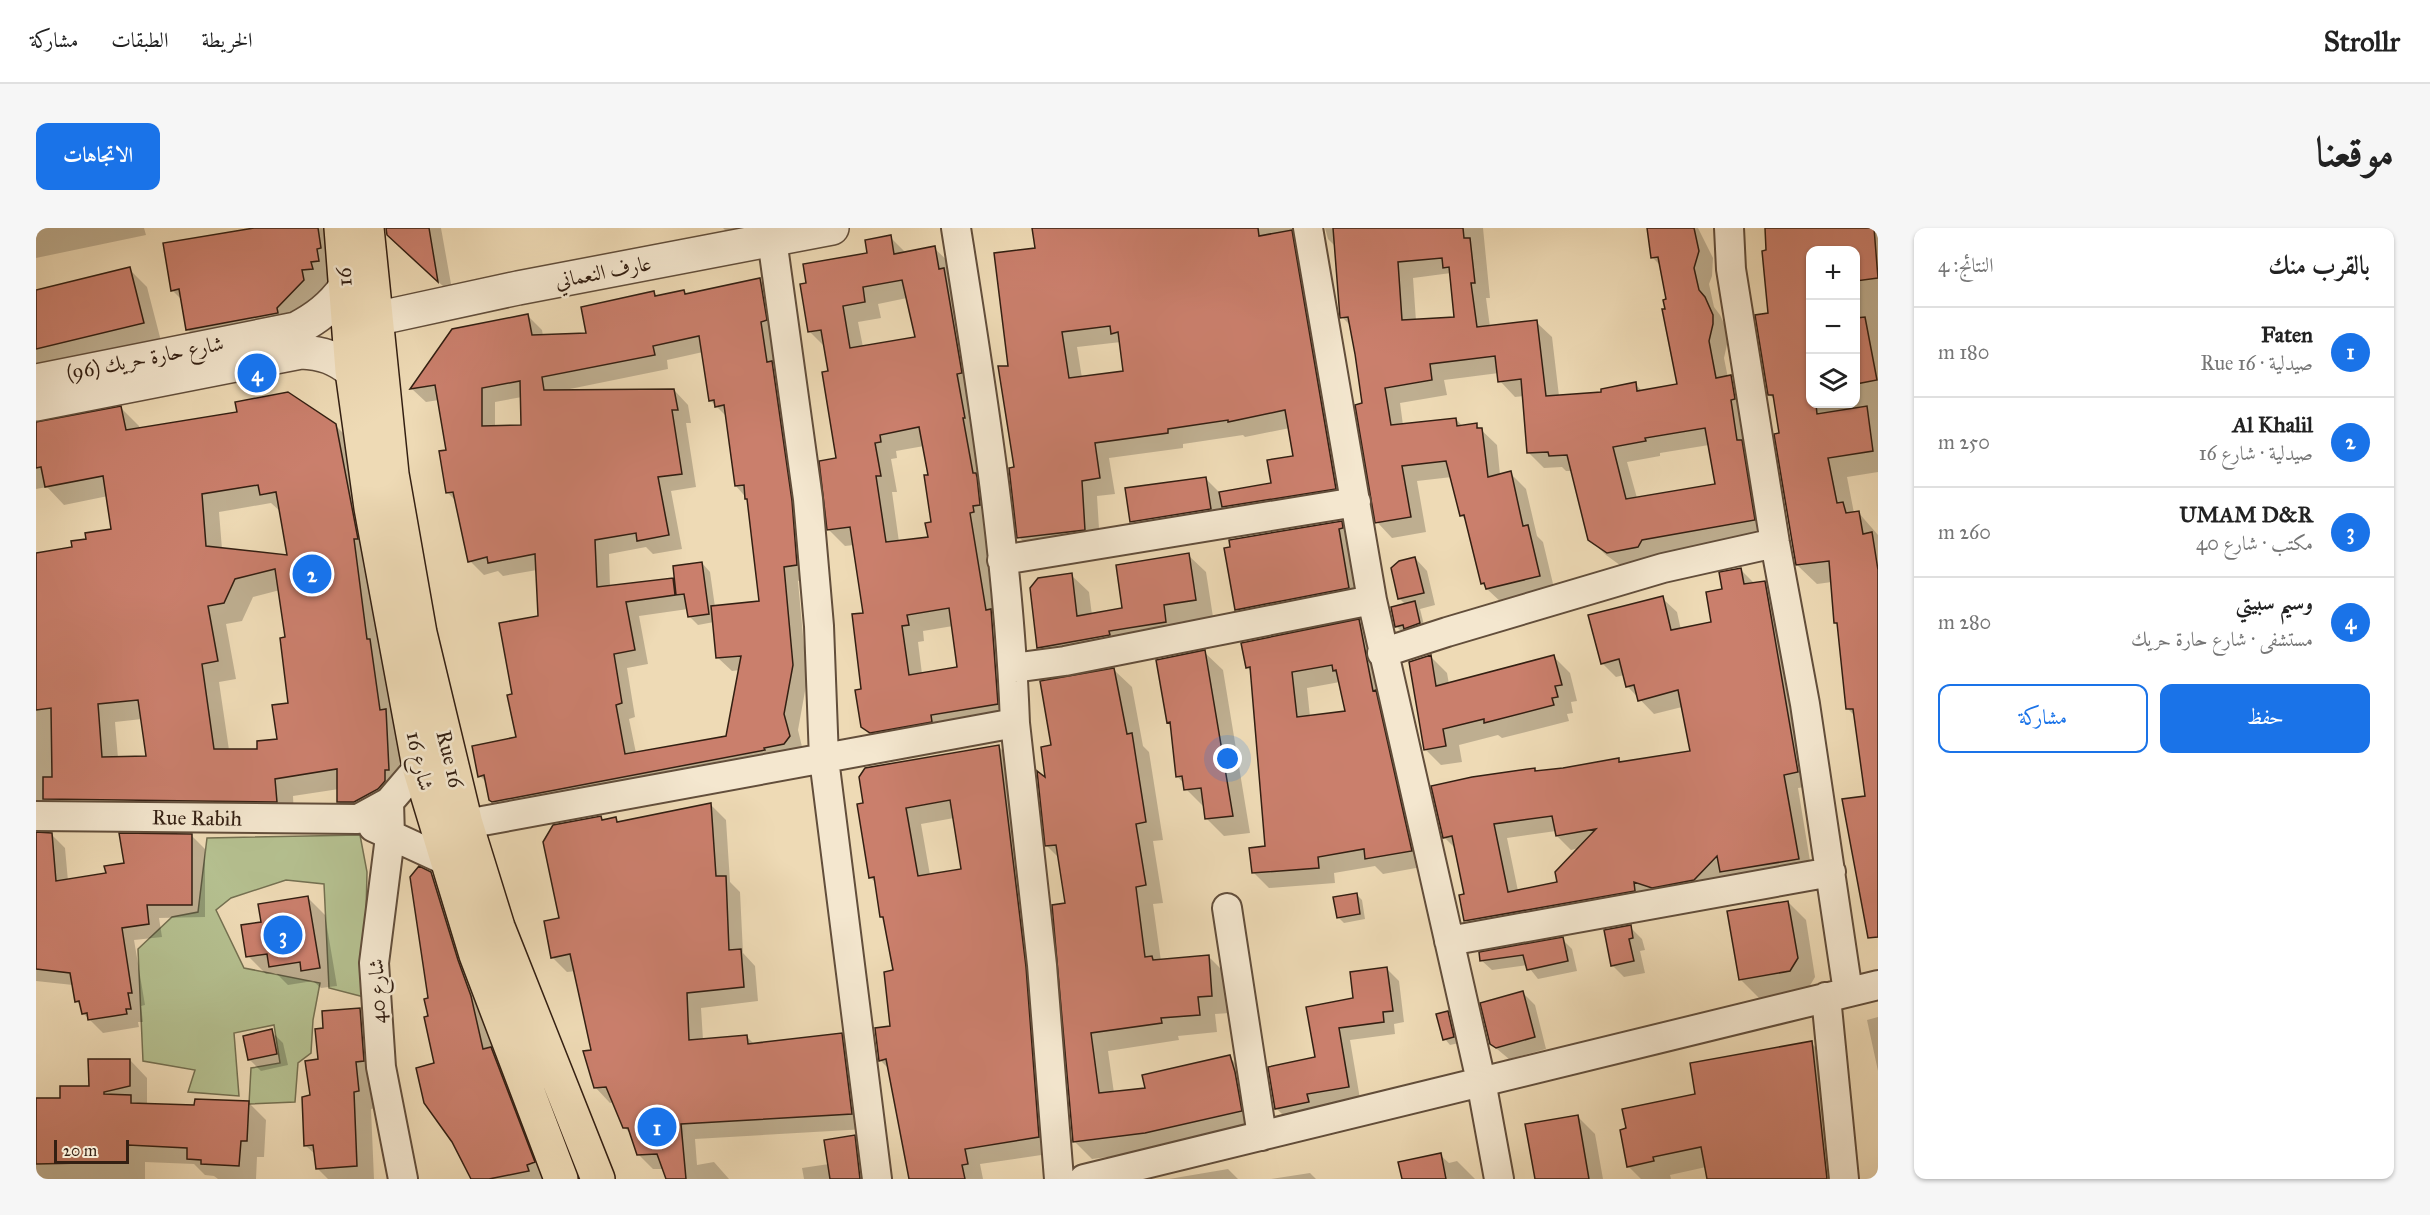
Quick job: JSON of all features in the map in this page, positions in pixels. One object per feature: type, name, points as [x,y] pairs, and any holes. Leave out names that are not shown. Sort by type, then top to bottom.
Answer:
[{"type":"main road","name":"16","points":[[341,228],[345,288],[361,322]]},
{"type":"main road","name":"شارع 16","points":[[367,228],[361,322],[352,371],[371,508],[419,767],[476,955],[561,1179]]},
{"type":"main road","name":"Rue 16","points":[[361,322],[392,474],[418,621],[466,824],[498,927],[598,1179]]},
{"type":"street","name":"عارف النعماني","points":[[361,322],[518,288],[832,228]]},
{"type":"street","points":[[956,228],[980,380],[1002,560],[1013,668],[1015,723],[1042,965],[1059,1179]]},
{"type":"street","points":[[1308,228],[1382,653],[1481,1081],[1499,1179]]},
{"type":"street","points":[[1729,228],[1731,269],[1775,543],[1805,704],[1831,872],[1844,1179]]},
{"type":"street","points":[[772,239],[808,499],[819,626],[824,759],[877,1179]]},
{"type":"street","name":"شارع حارة حريك (96)","points":[[36,381],[175,365],[296,329],[315,319],[332,306],[345,288]]},
{"type":"street","points":[[36,404],[175,365],[301,352],[329,356],[352,371]]},
{"type":"street","points":[[1002,560],[1356,502]]},
{"type":"street","points":[[1382,653],[1663,568],[1775,543]]},
{"type":"street","points":[[1013,668],[1065,661],[1372,600]]},
{"type":"street","points":[[466,824],[1015,723]]},
{"type":"street","name":"Rue Rabih","points":[[36,816],[358,819],[390,802],[419,767]]},
{"type":"street","name":"شارع 40","points":[[390,802],[390,837],[374,963],[381,1067],[403,1179]]},
{"type":"street","name":"Rue Rabih","points":[[358,819],[390,837],[447,861]]},
{"type":"street","points":[[1449,941],[1831,872]]},
{"type":"street","points":[[1227,908],[1262,1136]]},
{"type":"street","points":[[1084,1179],[1116,1176],[1262,1136],[1481,1081],[1878,985]]},
{"type":"green space","points":[[360,835],[367,872],[364,997],[329,988],[324,884],[286,880],[231,898],[216,910],[244,968],[320,983],[313,1020],[311,1053],[298,1063],[295,1102],[249,1104],[251,1068],[280,1063],[274,1025],[234,1033],[239,1096],[188,1092],[195,1070],[143,1061],[138,949],[172,917],[198,912],[207,838]]},
{"type":"building","points":[[254,228],[318,228],[321,248],[317,249],[319,261],[311,262],[313,269],[302,270],[304,280],[277,308],[278,313],[186,330],[179,289],[171,291],[163,243]]},
{"type":"building","points":[[386,228],[429,228],[438,282],[387,235]]},
{"type":"building","points":[[1032,228],[1258,228],[1259,236],[1292,230],[1336,489],[1222,507],[1219,492],[1271,483],[1267,460],[1293,456],[1285,410],[1228,422],[1228,420],[1168,429],[1168,433],[1095,443],[1100,478],[1082,481],[1085,530],[1017,538],[1009,468],[1014,467],[998,366],[1008,366],[994,253],[1035,248]],"holes":[[[1110,326],[1111,334],[1118,332],[1123,371],[1069,378],[1062,332]]]},
{"type":"building","points":[[1333,228],[1463,228],[1464,238],[1470,238],[1475,283],[1471,283],[1477,327],[1537,320],[1546,396],[1601,392],[1601,389],[1636,382],[1637,391],[1677,384],[1662,309],[1665,309],[1663,300],[1666,299],[1658,257],[1651,258],[1647,228],[1694,228],[1699,251],[1694,268],[1699,290],[1705,297],[1713,315],[1709,341],[1716,378],[1731,375],[1735,399],[1731,400],[1737,440],[1742,440],[1755,520],[1642,540],[1638,547],[1607,553],[1588,540],[1567,455],[1549,456],[1548,452],[1527,453],[1521,379],[1498,382],[1495,356],[1430,364],[1432,380],[1385,388],[1391,425],[1456,418],[1457,426],[1477,423],[1477,428],[1482,428],[1488,477],[1511,471],[1523,526],[1528,525],[1540,576],[1486,589],[1484,583],[1481,584],[1464,515],[1460,516],[1446,461],[1402,466],[1411,517],[1375,523],[1355,405],[1362,403],[1355,354],[1348,317],[1340,318]],"holes":[[[1442,258],[1443,268],[1449,267],[1454,317],[1402,320],[1398,262]],[[1705,428],[1715,484],[1626,499],[1613,447],[1646,441],[1645,438]]]},
{"type":"building","points":[[1765,228],[1874,228],[1878,278],[1860,280],[1860,246],[1806,246],[1806,408],[1816,408],[1817,414],[1867,406],[1873,451],[1828,458],[1837,503],[1843,502],[1846,513],[1859,511],[1863,534],[1872,532],[1878,570],[1878,937],[1868,938],[1842,799],[1865,796],[1853,709],[1846,709],[1837,623],[1834,623],[1829,561],[1796,565],[1774,434],[1779,433],[1773,395],[1768,395],[1755,315],[1768,313],[1762,251],[1766,250]]},
{"type":"building","points":[[891,235],[894,254],[935,246],[939,269],[944,268],[962,373],[957,374],[965,418],[963,418],[973,473],[976,473],[977,477],[980,505],[973,506],[974,512],[970,513],[986,610],[991,609],[998,704],[931,715],[932,722],[870,733],[861,727],[855,690],[861,689],[852,614],[863,613],[850,527],[827,530],[819,461],[836,458],[822,372],[828,371],[821,330],[808,332],[800,284],[806,283],[803,264],[867,253],[865,240]],"holes":[[[902,280],[915,337],[850,348],[843,306],[865,302],[863,287]],[[919,427],[928,475],[924,475],[931,522],[925,523],[928,537],[886,542],[876,476],[881,476],[875,443],[881,442],[880,435]],[[949,608],[957,667],[909,675],[902,626],[909,625],[907,615]]]},
{"type":"building","points":[[130,267],[144,323],[36,349],[36,290]]},
{"type":"building","points":[[760,278],[767,320],[761,322],[767,362],[772,361],[792,501],[797,565],[784,567],[793,665],[784,714],[790,736],[784,744],[764,748],[765,750],[492,802],[489,800],[484,775],[478,777],[472,746],[516,737],[507,695],[512,694],[499,623],[538,616],[535,554],[488,563],[487,557],[468,562],[453,492],[446,493],[439,451],[446,450],[435,385],[410,389],[452,329],[528,314],[532,335],[586,333],[581,307],[654,291],[655,296],[684,290],[685,294]],"holes":[[[699,336],[709,401],[714,400],[715,407],[724,405],[735,486],[744,485],[759,601],[711,606],[716,658],[741,656],[726,736],[625,754],[616,705],[622,703],[614,654],[635,650],[626,602],[675,595],[673,578],[597,587],[595,540],[636,533],[637,541],[669,535],[658,477],[682,474],[672,410],[678,410],[674,389],[544,390],[542,377],[655,355],[653,346]],[[520,381],[521,425],[482,426],[482,388]]]},
{"type":"building","points":[[1865,317],[1877,380],[1860,383],[1860,354],[1860,318]]},
{"type":"building","points":[[288,392],[336,424],[358,539],[354,539],[367,639],[370,639],[380,710],[386,709],[389,770],[385,770],[385,781],[378,789],[354,802],[337,802],[337,769],[275,779],[277,802],[43,799],[43,777],[52,777],[51,708],[36,710],[36,553],[72,547],[71,541],[86,539],[85,533],[111,529],[103,476],[45,487],[41,467],[36,468],[36,422],[121,406],[126,430],[237,412],[235,402]],"holes":[[[258,485],[260,495],[276,492],[287,555],[206,546],[202,494]],[[275,569],[285,637],[280,638],[288,703],[272,705],[277,739],[257,741],[257,749],[214,749],[202,664],[218,661],[208,606],[224,603],[235,579]],[[138,700],[146,756],[102,757],[98,704]]]},
{"type":"building","points":[[1206,477],[1211,509],[1130,522],[1125,488]]},
{"type":"building","points":[[1342,521],[1343,528],[1339,529],[1349,588],[1235,610],[1224,548],[1230,547],[1229,540]]},
{"type":"building","points":[[1189,553],[1196,600],[1164,605],[1166,622],[1109,631],[1110,635],[1037,648],[1030,588],[1038,578],[1072,573],[1077,616],[1122,608],[1116,565]]},
{"type":"building","points":[[1415,557],[1424,593],[1398,599],[1391,568],[1399,561]]},
{"type":"building","points":[[702,562],[709,614],[688,617],[684,594],[676,595],[673,566]]},
{"type":"building","points":[[1741,568],[1744,584],[1765,581],[1798,772],[1784,775],[1799,859],[1720,872],[1717,856],[1694,880],[1652,888],[1634,882],[1635,891],[1464,921],[1459,895],[1464,894],[1452,836],[1443,838],[1431,786],[1472,777],[1535,768],[1535,771],[1563,768],[1619,758],[1619,762],[1690,751],[1678,690],[1638,701],[1634,685],[1626,687],[1619,659],[1601,664],[1588,615],[1663,596],[1671,630],[1711,622],[1706,592],[1722,589],[1719,572]],"holes":[[[1552,816],[1556,836],[1596,829],[1555,872],[1557,882],[1508,892],[1494,824]]]},
{"type":"building","points":[[1415,601],[1420,623],[1404,629],[1403,625],[1395,627],[1391,607]]},
{"type":"building","points":[[1359,619],[1373,691],[1376,690],[1412,851],[1365,859],[1364,849],[1318,857],[1319,868],[1252,873],[1249,848],[1265,846],[1250,667],[1246,668],[1241,643]],"holes":[[[1332,665],[1333,671],[1336,670],[1345,711],[1297,717],[1292,672]]]},
{"type":"building","points":[[1205,650],[1233,816],[1205,819],[1201,788],[1184,790],[1182,776],[1176,777],[1170,722],[1167,723],[1156,660]]},
{"type":"building","points":[[1431,655],[1436,686],[1554,655],[1562,685],[1555,686],[1558,697],[1552,698],[1554,705],[1484,723],[1484,719],[1443,729],[1446,746],[1424,750],[1409,662]]},
{"type":"building","points":[[1114,668],[1127,734],[1132,733],[1146,822],[1136,824],[1146,885],[1136,887],[1145,957],[1152,956],[1153,960],[1209,955],[1212,996],[1198,997],[1200,1015],[1161,1018],[1162,1023],[1091,1033],[1099,1093],[1145,1088],[1142,1075],[1230,1055],[1242,1111],[1145,1133],[1073,1142],[1052,905],[1065,903],[1056,845],[1045,846],[1037,771],[1045,777],[1041,747],[1051,745],[1040,681]]},
{"type":"building","points":[[999,745],[1026,967],[1039,1137],[965,1149],[968,1164],[962,1165],[965,1179],[909,1179],[886,1059],[879,1061],[875,1028],[890,1026],[884,972],[893,970],[883,917],[880,917],[874,877],[869,878],[857,804],[863,803],[859,777],[865,768]],"holes":[[[950,800],[961,869],[918,876],[906,808]]]},
{"type":"building","points":[[711,803],[716,876],[726,876],[729,950],[741,949],[744,987],[687,993],[689,1040],[747,1035],[748,1044],[842,1033],[852,1114],[681,1124],[686,1179],[666,1179],[657,1154],[637,1155],[628,1128],[623,1128],[606,1087],[594,1088],[583,1051],[591,1050],[570,954],[551,958],[544,921],[559,918],[543,842],[553,825],[601,816],[602,820],[616,817],[617,822]]},
{"type":"building","points":[[36,832],[52,833],[56,881],[106,873],[104,866],[124,863],[119,833],[192,834],[192,905],[147,905],[149,924],[122,928],[132,993],[128,993],[131,1009],[126,1009],[127,1014],[88,1020],[87,1013],[82,1014],[79,1001],[75,1002],[70,973],[36,969]]},
{"type":"building","points":[[419,866],[431,872],[471,996],[483,1049],[491,1047],[535,1162],[527,1165],[529,1171],[489,1179],[471,1179],[452,1142],[424,1103],[416,1068],[434,1063],[424,1017],[428,1016],[424,999],[428,998],[410,877]]},
{"type":"building","points":[[1357,893],[1360,914],[1337,918],[1333,897]]},
{"type":"building","points":[[308,896],[320,968],[301,971],[300,962],[269,967],[267,954],[246,957],[241,925],[261,922],[258,904]]},
{"type":"building","points":[[1788,901],[1798,958],[1790,971],[1739,980],[1727,911]]},
{"type":"building","points":[[1631,925],[1633,938],[1629,939],[1634,961],[1611,966],[1604,930]]},
{"type":"building","points":[[1563,937],[1568,961],[1527,970],[1523,955],[1480,961],[1479,952]]},
{"type":"building","points":[[1387,967],[1393,1011],[1383,1012],[1384,1022],[1339,1028],[1349,1087],[1307,1094],[1309,1102],[1275,1109],[1268,1067],[1315,1057],[1306,1007],[1353,998],[1350,972]]},
{"type":"building","points":[[1523,991],[1535,1037],[1496,1048],[1490,1044],[1480,1003]]},
{"type":"building","points":[[360,1008],[364,1061],[356,1062],[359,1091],[354,1092],[357,1166],[316,1169],[313,1145],[304,1146],[302,1097],[310,1095],[305,1061],[318,1059],[315,1029],[323,1028],[322,1011]]},
{"type":"building","points":[[1448,1011],[1454,1037],[1443,1040],[1436,1014]]},
{"type":"building","points":[[272,1029],[277,1054],[248,1060],[243,1036]]},
{"type":"building","points":[[1812,1041],[1827,1179],[1707,1179],[1701,1147],[1653,1157],[1654,1161],[1627,1167],[1620,1130],[1626,1128],[1622,1109],[1695,1094],[1690,1063]]},
{"type":"building","points":[[88,1059],[130,1059],[130,1086],[104,1092],[104,1094],[131,1095],[131,1103],[194,1105],[195,1099],[249,1101],[247,1141],[241,1141],[239,1166],[201,1164],[201,1160],[187,1159],[187,1148],[128,1145],[128,1162],[36,1164],[36,1098],[60,1098],[60,1086],[89,1086]]},
{"type":"building","points":[[1578,1115],[1589,1179],[1535,1179],[1525,1124]]},
{"type":"building","points":[[855,1135],[860,1179],[830,1179],[824,1140]]},
{"type":"building","points":[[1441,1153],[1446,1179],[1402,1179],[1398,1162]]},
{"type":"place","name":"وسيم سبيتي","points":[[257,373]]},
{"type":"place","name":"Al Khalil","points":[[312,574]]},
{"type":"place","name":"UMAM D&R","points":[[283,935]]},
{"type":"place","name":"Faten","points":[[657,1127]]}]
